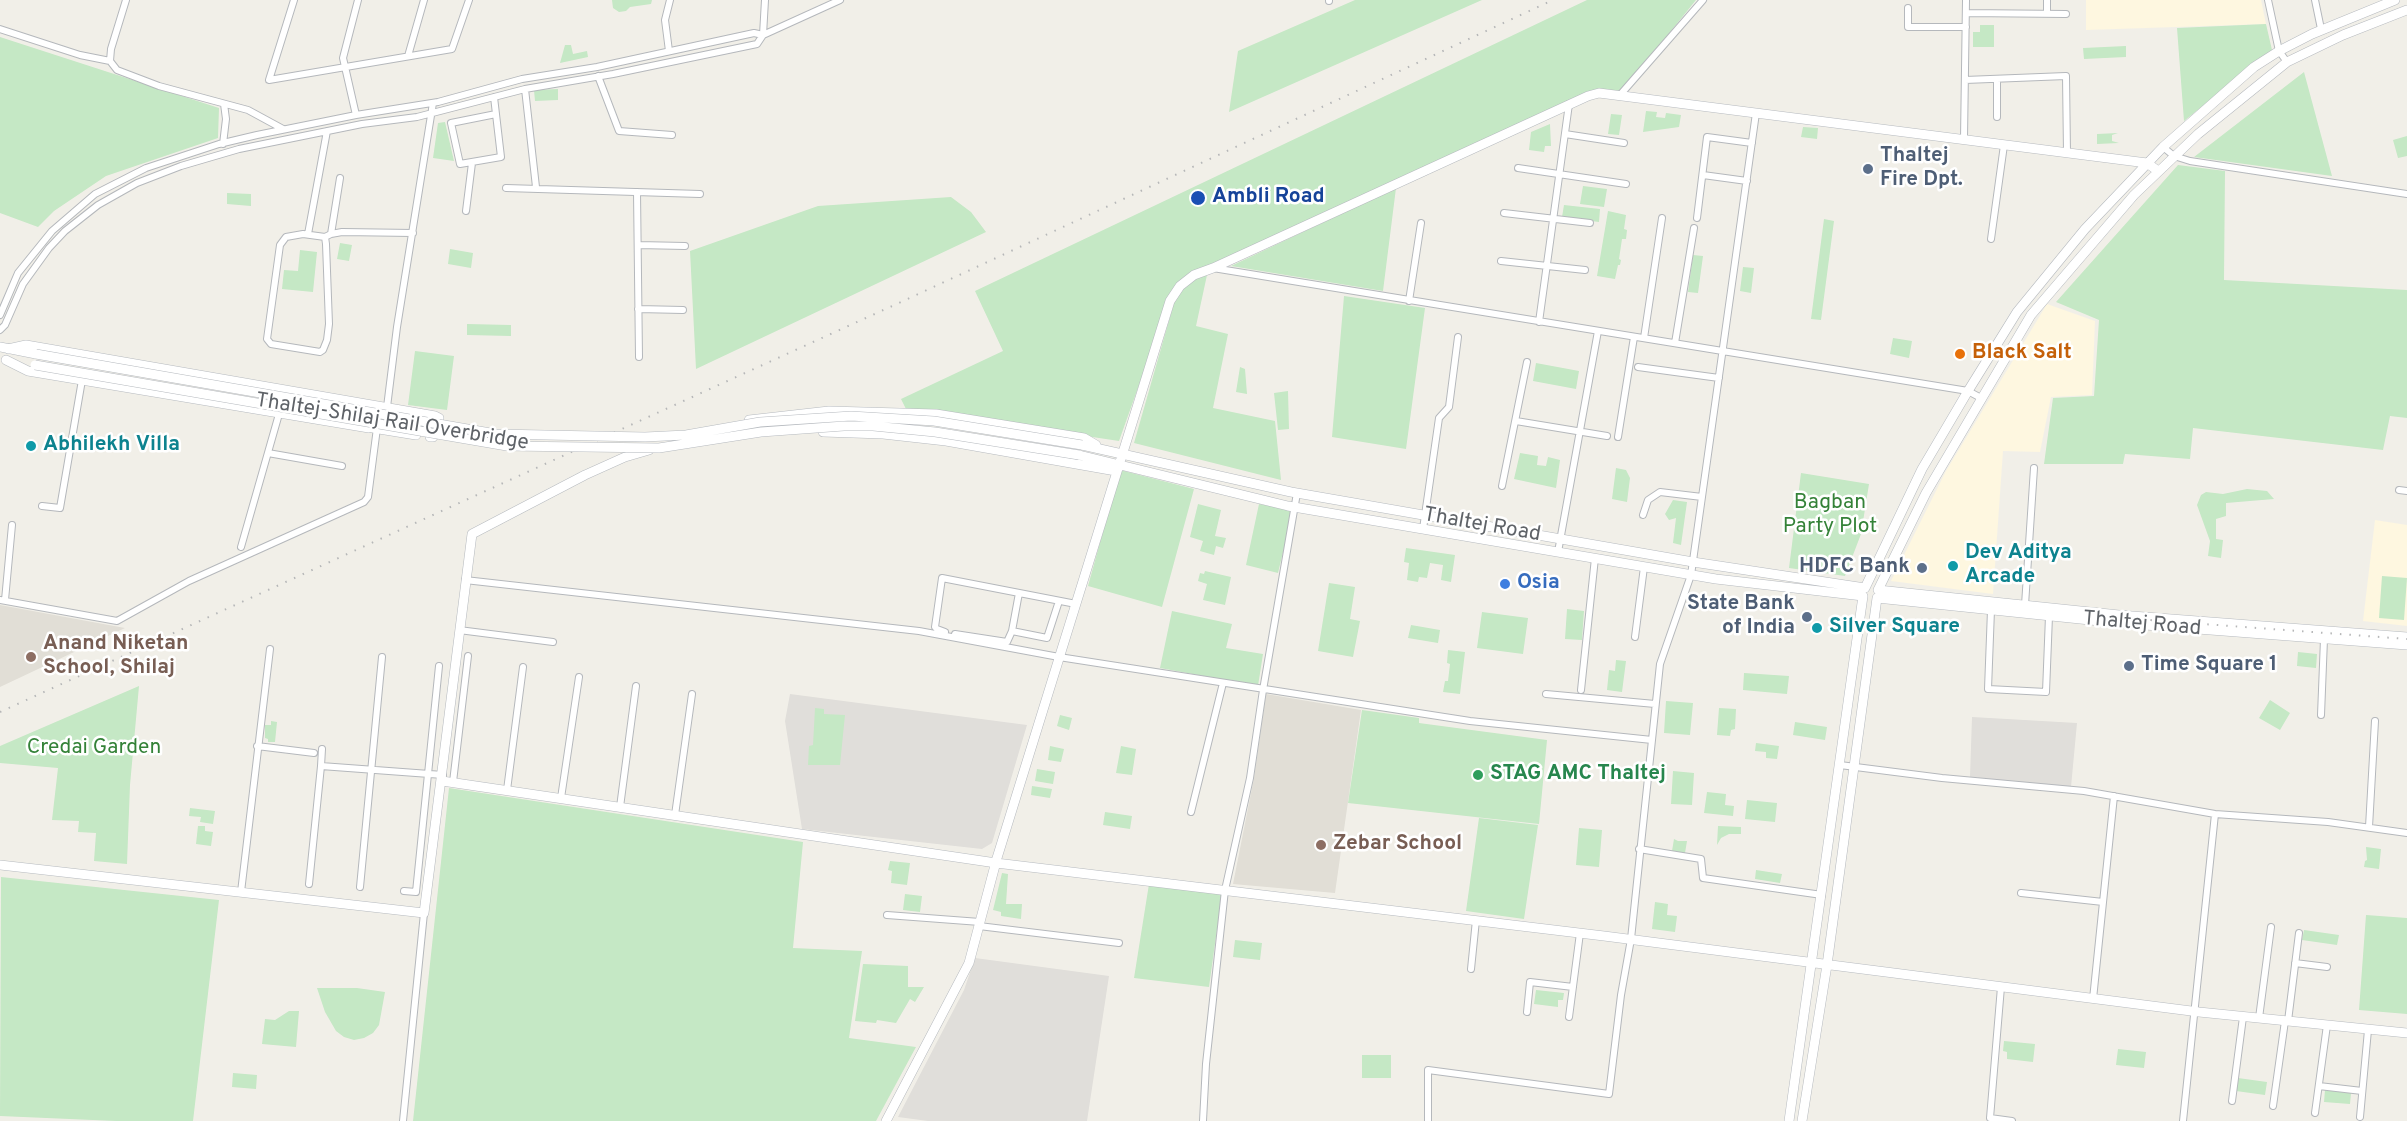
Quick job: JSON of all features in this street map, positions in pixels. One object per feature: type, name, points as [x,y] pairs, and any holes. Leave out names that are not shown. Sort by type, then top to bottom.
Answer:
[{"type":"main road","points":[[1789,1121],[1864,592],[1922,469],[2031,292],[2085,229],[2163,147],[2254,68],[2278,51],[2321,29],[2395,0]]},
{"type":"main road","points":[[1802,1121],[1827,965],[1878,594],[1926,493],[2038,304],[2158,171],[2287,62],[2343,35],[2407,10]]},
{"type":"main road","points":[[886,1121],[969,963],[996,863],[1117,468],[1170,301],[1180,285],[1194,275],[1569,104],[1599,93],[2147,163],[2158,171]]},
{"type":"main road","points":[[3,359],[28,371],[279,414],[434,437],[439,422],[435,416],[387,407],[26,345],[4,348]]},
{"type":"main road","name":"Thaltej-Shilaj Rail Overbridge","points":[[4,348],[495,434],[645,437],[686,435],[760,422],[851,416],[934,421],[1102,449]]},
{"type":"main road","name":"Thaltej-Shilaj Rail Overbridge","points":[[3,359],[507,446],[659,448],[761,432],[873,426],[935,432],[1102,460]]},
{"type":"main road","points":[[373,405],[376,411],[375,428]]},
{"type":"main road","points":[[0,865],[424,913],[472,534],[585,475],[638,452],[659,447],[675,434],[761,417],[830,411],[894,411],[936,414],[1084,438],[1102,449]]},
{"type":"main road","points":[[659,447],[668,449],[797,433],[832,431],[883,434],[1117,468]]},
{"type":"main road","name":"Thaltej Road","points":[[1102,449],[1297,494],[1864,592]]},
{"type":"main road","name":"Thaltej Road","points":[[1102,460],[1117,468],[1294,507],[1691,574],[1864,592],[1872,585],[1878,594],[1991,610],[2027,608],[2049,616],[2407,645]]},
{"type":"main road","name":"Thaltej Road","points":[[1864,592],[1869,601],[1878,594],[2027,608],[2407,637]]},
{"type":"main road","points":[[442,778],[453,782],[996,863],[1631,939],[2093,999],[2407,1033]]},
{"type":"street","points":[[110,61],[111,49],[126,0]]},
{"type":"street","points":[[294,0],[269,80],[452,49],[469,0]]},
{"type":"street","points":[[356,115],[344,66],[344,52],[358,0]]},
{"type":"street","points":[[408,56],[424,0]]},
{"type":"street","points":[[669,51],[666,20],[670,0]]},
{"type":"street","points":[[0,330],[23,285],[64,231],[98,205],[137,183],[181,166],[239,149],[327,131],[432,114],[525,89],[757,44],[763,35],[765,0]]},
{"type":"street","points":[[0,315],[18,273],[39,244],[95,194],[146,168],[223,144],[284,130],[356,115],[433,103],[522,79],[597,67],[754,33],[763,35],[840,0]]},
{"type":"street","points":[[1620,95],[1703,0]]},
{"type":"street","points":[[1964,140],[1966,0]]},
{"type":"street","points":[[2047,0],[2047,14]]},
{"type":"street","points":[[2268,0],[2278,51],[2287,62]]},
{"type":"street","points":[[2315,0],[2321,29]]},
{"type":"street","points":[[1908,8],[1908,27],[1966,27]]},
{"type":"street","points":[[1966,13],[2066,14]]},
{"type":"street","points":[[0,29],[80,55],[110,61],[117,70],[159,86],[248,110],[284,130],[287,139]]},
{"type":"street","points":[[598,76],[619,130],[672,135]]},
{"type":"street","points":[[1965,80],[2066,76],[2067,153]]},
{"type":"street","points":[[1997,79],[1997,117]]},
{"type":"street","points":[[525,89],[536,187]]},
{"type":"street","points":[[494,97],[501,157],[460,164],[451,123],[495,114]]},
{"type":"street","points":[[387,407],[433,103]]},
{"type":"street","points":[[223,144],[226,119],[224,104]]},
{"type":"street","points":[[1539,321],[1569,104]]},
{"type":"street","points":[[1428,1121],[1428,1070],[1609,1094],[1621,995],[1631,939],[1660,664],[1691,574],[1756,113]]},
{"type":"street","points":[[308,234],[327,131]]},
{"type":"street","points":[[1565,134],[1624,143]]},
{"type":"street","points":[[1697,218],[1707,137],[1752,143]]},
{"type":"street","points":[[1991,239],[2004,145]]},
{"type":"street","points":[[2163,147],[2174,156],[2190,162],[2407,194]]},
{"type":"street","points":[[466,211],[472,163]]},
{"type":"street","points":[[1518,168],[1626,184]]},
{"type":"street","points":[[1703,175],[1747,181]]},
{"type":"street","points":[[340,178],[328,235],[329,324],[323,350],[320,352],[272,344],[267,339],[267,333],[280,245],[286,237],[308,234],[328,235],[413,234]]},
{"type":"street","points":[[506,188],[536,187],[700,194]]},
{"type":"street","points":[[637,192],[639,357]]},
{"type":"street","points":[[1504,213],[1590,223]]},
{"type":"street","points":[[1644,338],[1662,218]]},
{"type":"street","points":[[1409,301],[1421,223]]},
{"type":"street","points":[[1675,343],[1694,228]]},
{"type":"street","points":[[638,245],[685,246]]},
{"type":"street","points":[[1501,261],[1585,270]]},
{"type":"street","points":[[1213,268],[1968,391],[1981,398]]},
{"type":"street","points":[[638,309],[683,310]]},
{"type":"street","points":[[1558,552],[1598,331]]},
{"type":"street","points":[[1618,437],[1634,336]]},
{"type":"street","points":[[1423,529],[1439,418],[1449,407],[1458,337]]},
{"type":"street","points":[[1502,486],[1527,362]]},
{"type":"street","points":[[1638,367],[1719,378]]},
{"type":"street","points":[[42,506],[60,508],[82,380]]},
{"type":"street","points":[[241,547],[279,414]]},
{"type":"street","points":[[1515,422],[1607,436]]},
{"type":"street","points":[[12,525],[2,600],[117,621],[200,576],[364,501],[368,497],[375,428]]},
{"type":"street","points":[[268,453],[342,466]]},
{"type":"street","points":[[2027,608],[2034,468]]},
{"type":"street","points":[[2399,490],[2407,491]]},
{"type":"street","points":[[1643,515],[1648,500],[1660,492],[1702,497]]},
{"type":"street","points":[[1203,1121],[1208,1042],[1225,890],[1250,778],[1297,494]]},
{"type":"street","points":[[1581,690],[1595,558]]},
{"type":"street","points":[[1635,637],[1644,567]]},
{"type":"street","points":[[1018,593],[1012,631],[1007,642],[935,627],[940,580],[945,578],[1076,604]]},
{"type":"street","points":[[465,580],[919,631],[1059,657],[1470,721],[1652,740]]},
{"type":"street","points":[[1012,631],[1047,638],[1059,601]]},
{"type":"street","points":[[1991,610],[1988,689],[2046,692],[2049,616]]},
{"type":"street","points":[[459,630],[553,642]]},
{"type":"street","points":[[2321,715],[2324,639]]},
{"type":"street","points":[[241,892],[270,649]]},
{"type":"street","points":[[453,782],[468,656]]},
{"type":"street","points":[[360,887],[382,657]]},
{"type":"street","points":[[404,891],[416,891],[439,666]]},
{"type":"street","points":[[507,790],[523,667]]},
{"type":"street","points":[[561,798],[579,676]]},
{"type":"street","points":[[1191,812],[1222,683]]},
{"type":"street","points":[[620,807],[636,686]]},
{"type":"street","points":[[675,815],[692,694]]},
{"type":"street","points":[[1546,694],[1655,704]]},
{"type":"street","points":[[2369,827],[2375,721]]},
{"type":"street","points":[[257,746],[314,753]]},
{"type":"street","points":[[309,884],[322,749]]},
{"type":"street","points":[[1840,765],[2084,791],[2215,814],[2407,832]]},
{"type":"street","points":[[321,766],[428,774],[442,778]]},
{"type":"street","points":[[2093,999],[2114,796]]},
{"type":"street","points":[[2183,1121],[2215,814]]},
{"type":"street","points":[[1640,849],[1701,859],[1703,878],[1822,895]]},
{"type":"street","points":[[2021,893],[2103,902]]},
{"type":"street","points":[[403,1121],[424,913]]},
{"type":"street","points":[[887,915],[979,924],[1119,943]]},
{"type":"street","points":[[1471,969],[1476,920]]},
{"type":"street","points":[[2259,1018],[2271,927]]},
{"type":"street","points":[[1569,1017],[1580,933]]},
{"type":"street","points":[[2273,1106],[2299,933]]},
{"type":"street","points":[[2295,963],[2327,968]]},
{"type":"street","points":[[1527,1012],[1530,982],[1573,987]]},
{"type":"street","points":[[2001,987],[1990,1118],[2012,1121]]},
{"type":"street","points":[[2232,1101],[2243,1017]]},
{"type":"street","points":[[2315,1113],[2327,1024]]},
{"type":"street","points":[[2360,1117],[2368,1030]]},
{"type":"street","points":[[2319,1086],[2362,1091]]},
{"type":"shaded area","points":[[2086,0],[2261,0],[2266,24],[2086,30]]},
{"type":"shaded area","points":[[2047,304],[2095,321],[2092,395],[2051,397],[2040,452],[2003,451],[1993,594],[1891,581],[1946,471]]},
{"type":"shaded area","points":[[2375,520],[2407,525],[2407,626],[2363,621]]},
{"type":"shaded area","name":"Anand Niketan School, Shilaj","points":[[0,605],[125,628],[0,687]]},
{"type":"shaded area","points":[[790,694],[1027,725],[992,843],[982,849],[802,829],[785,721]]},
{"type":"shaded area","points":[[1266,694],[1361,710],[1335,893],[1233,884],[1254,778]]},
{"type":"shaded area","points":[[1972,717],[2077,723],[2071,787],[1970,777]]},
{"type":"shaded area","points":[[975,958],[1109,976],[1087,1121],[928,1121],[898,1117],[964,990]]},
{"type":"green space","points":[[612,0],[652,0],[651,4],[630,7],[626,11],[619,12],[613,8]]},
{"type":"green space","points":[[1355,0],[1482,0],[1229,112],[1238,51]]},
{"type":"green space","points":[[1587,0],[1696,0],[1620,94],[1599,92],[1194,274],[1169,301],[1119,441],[906,409],[901,399],[1003,351],[975,291]]},
{"type":"green space","points":[[2266,24],[2272,50],[2184,121],[2177,28]]},
{"type":"green space","points":[[1980,25],[1994,25],[1994,47],[1973,47],[1973,32],[1980,32]]},
{"type":"green space","points":[[0,37],[219,108],[218,138],[106,176],[54,211],[38,227],[0,213]]},
{"type":"green space","points":[[565,45],[571,45],[573,54],[587,51],[588,57],[560,63]]},
{"type":"green space","points":[[2126,46],[2126,57],[2084,59],[2083,48]]},
{"type":"green space","points":[[2304,72],[2332,176],[2194,157]]},
{"type":"green space","points":[[558,89],[558,100],[535,101],[534,90]]},
{"type":"green space","points":[[1646,111],[1657,112],[1656,117],[1665,118],[1666,113],[1681,115],[1679,127],[1643,132]]},
{"type":"green space","points":[[1611,114],[1622,115],[1619,135],[1608,134]]},
{"type":"green space","points":[[445,122],[454,161],[433,158],[438,123]]},
{"type":"green space","points":[[1550,124],[1551,146],[1545,146],[1544,152],[1529,150],[1531,132]]},
{"type":"green space","points":[[1803,127],[1818,128],[1817,139],[1801,137]]},
{"type":"green space","points":[[2118,133],[2112,135],[2112,141],[2119,143],[2097,144],[2097,134]]},
{"type":"green space","points":[[2407,136],[2407,156],[2398,158],[2393,140]]},
{"type":"green space","points":[[2178,165],[2225,171],[2224,280],[2407,290],[2407,418],[2390,416],[2383,450],[2193,428],[2190,459],[2125,454],[2123,464],[2044,464],[2053,398],[2094,396],[2099,320],[2056,302]]},
{"type":"green space","points":[[1583,186],[1607,189],[1604,207],[1580,204]]},
{"type":"green space","points":[[1396,188],[1383,291],[1231,266]]},
{"type":"green space","points":[[227,193],[251,194],[251,206],[227,204]]},
{"type":"green space","points":[[951,197],[971,212],[986,232],[696,369],[690,251],[818,206]]},
{"type":"green space","points":[[1564,205],[1600,209],[1599,222],[1562,217]]},
{"type":"green space","points":[[1608,211],[1626,215],[1624,229],[1627,230],[1626,239],[1622,239],[1619,259],[1621,260],[1615,279],[1597,276]]},
{"type":"green space","points":[[1824,219],[1834,221],[1821,320],[1811,319]]},
{"type":"green space","points":[[340,243],[352,245],[349,261],[337,259]]},
{"type":"green space","points":[[450,249],[473,253],[471,268],[448,264]]},
{"type":"green space","points":[[300,250],[317,252],[313,292],[282,289],[284,270],[298,271]]},
{"type":"green space","points":[[1693,255],[1703,256],[1698,293],[1688,292]]},
{"type":"green space","points":[[1743,267],[1754,268],[1751,293],[1740,291]]},
{"type":"green space","points":[[1207,275],[1196,326],[1228,334],[1213,408],[1275,421],[1281,480],[1134,443],[1174,303],[1183,288]]},
{"type":"green space","points":[[1344,296],[1425,308],[1406,449],[1332,437]]},
{"type":"green space","points":[[467,324],[511,325],[511,336],[467,335]]},
{"type":"green space","points":[[1893,338],[1912,341],[1909,358],[1890,354]]},
{"type":"green space","points":[[415,351],[454,356],[447,410],[408,405]]},
{"type":"green space","points":[[1536,363],[1579,371],[1576,389],[1533,381]]},
{"type":"green space","points":[[1240,367],[1245,369],[1247,394],[1236,392]]},
{"type":"green space","points":[[1288,391],[1289,429],[1278,430],[1274,393]]},
{"type":"green space","points":[[1520,453],[1538,456],[1537,465],[1546,466],[1548,457],[1560,460],[1556,488],[1514,479]]},
{"type":"green space","points":[[1616,468],[1626,470],[1630,478],[1627,502],[1612,499]]},
{"type":"green space","points":[[1120,470],[1194,489],[1162,607],[1088,586]]},
{"type":"green space","name":"Bagban Party Plot","points":[[1801,473],[1869,484],[1861,534],[1845,576],[1789,568]]},
{"type":"green space","points":[[2247,489],[2267,491],[2274,499],[2226,503],[2226,516],[2216,519],[2216,539],[2223,540],[2221,558],[2208,556],[2210,541],[2197,505],[2201,495],[2206,492],[2223,494]]},
{"type":"green space","points":[[1673,500],[1687,502],[1681,545],[1673,543],[1676,518],[1669,520],[1665,514]]},
{"type":"green space","points":[[1198,504],[1221,510],[1215,536],[1226,538],[1223,548],[1216,546],[1214,555],[1200,551],[1203,541],[1190,537]]},
{"type":"green space","points":[[1259,504],[1293,510],[1278,573],[1246,565]]},
{"type":"green space","points":[[1406,548],[1455,555],[1451,582],[1441,580],[1443,565],[1430,563],[1427,578],[1419,577],[1418,582],[1407,580],[1409,563],[1404,562]]},
{"type":"green space","points":[[1205,571],[1231,577],[1225,605],[1203,600],[1207,584],[1198,581],[1200,573],[1204,574]]},
{"type":"green space","points":[[2382,576],[2407,578],[2404,620],[2379,618]]},
{"type":"green space","points":[[1329,583],[1355,587],[1350,619],[1360,621],[1353,657],[1318,651]]},
{"type":"green space","points":[[1567,609],[1584,611],[1582,640],[1565,639]]},
{"type":"green space","points":[[1172,611],[1232,624],[1226,648],[1263,654],[1258,686],[1160,668]]},
{"type":"green space","points":[[1482,612],[1528,618],[1523,654],[1477,648]]},
{"type":"green space","points":[[1411,625],[1440,630],[1438,643],[1408,638]]},
{"type":"green space","points":[[1448,650],[1465,652],[1460,694],[1443,692],[1445,681],[1448,681],[1450,664],[1447,663]]},
{"type":"green space","points":[[2298,652],[2317,654],[2316,668],[2297,666]]},
{"type":"green space","points":[[1616,660],[1626,661],[1622,692],[1607,690],[1609,670],[1615,671]]},
{"type":"green space","points":[[1744,673],[1789,676],[1787,694],[1743,690]]},
{"type":"green space","name":"Credai Garden","points":[[139,686],[130,785],[127,864],[94,861],[96,833],[78,832],[79,821],[52,820],[58,768],[0,763],[0,746]]},
{"type":"green space","points":[[2270,700],[2290,713],[2280,730],[2259,718]]},
{"type":"green space","points":[[1666,701],[1693,703],[1690,735],[1664,733]]},
{"type":"green space","points":[[815,708],[824,709],[824,714],[845,715],[840,765],[808,765],[809,746],[813,745]]},
{"type":"green space","points":[[1719,708],[1736,709],[1735,729],[1731,730],[1730,736],[1717,735]]},
{"type":"green space","name":"STAG AMC Thaltej","points":[[1362,710],[1419,718],[1419,723],[1547,740],[1539,824],[1348,803]]},
{"type":"green space","points":[[1060,715],[1072,718],[1069,730],[1057,726]]},
{"type":"green space","points":[[271,721],[277,722],[275,742],[268,742],[265,738],[265,725],[271,725]]},
{"type":"green space","points":[[1795,722],[1827,727],[1825,740],[1793,735]]},
{"type":"green space","points":[[1756,743],[1779,746],[1777,759],[1766,758],[1766,752],[1755,751]]},
{"type":"green space","points":[[1050,746],[1064,749],[1061,762],[1048,760]]},
{"type":"green space","points":[[1121,746],[1136,749],[1132,775],[1116,773]]},
{"type":"green space","points":[[1037,769],[1055,772],[1053,784],[1035,781]]},
{"type":"green space","points":[[1673,771],[1694,773],[1692,805],[1671,804]]},
{"type":"green space","points":[[1032,786],[1052,789],[1050,798],[1031,795]]},
{"type":"green space","points":[[449,788],[803,842],[793,948],[862,951],[849,1038],[916,1047],[876,1121],[413,1121]]},
{"type":"green space","points":[[1707,792],[1726,794],[1725,805],[1734,806],[1733,816],[1704,813]]},
{"type":"green space","points":[[1747,800],[1777,803],[1775,822],[1745,819]]},
{"type":"green space","points":[[190,808],[215,811],[213,824],[200,822],[201,817],[189,816]]},
{"type":"green space","points":[[1105,812],[1132,816],[1130,829],[1103,825]]},
{"type":"green space","points":[[1479,818],[1538,825],[1524,919],[1466,911]]},
{"type":"green space","points":[[198,826],[205,826],[205,831],[213,832],[211,846],[196,844]]},
{"type":"green space","points":[[1718,826],[1741,827],[1741,834],[1729,834],[1721,838],[1717,845]]},
{"type":"green space","points":[[1579,828],[1602,830],[1599,867],[1576,865]]},
{"type":"green space","points":[[1674,839],[1687,841],[1685,853],[1672,851]]},
{"type":"green space","points":[[2366,847],[2381,849],[2379,869],[2364,867],[2367,860]]},
{"type":"green space","points":[[890,861],[910,863],[907,885],[891,883],[892,871],[888,870]]},
{"type":"green space","points":[[1756,870],[1782,874],[1780,883],[1755,879]]},
{"type":"green space","points":[[1002,873],[1008,874],[1006,904],[1022,904],[1021,919],[1001,916],[1001,912],[993,910]]},
{"type":"green space","points":[[1,877],[219,900],[193,1121],[116,1121],[0,1116]]},
{"type":"green space","points":[[1149,884],[1222,893],[1209,987],[1134,978]]},
{"type":"green space","points":[[905,894],[922,896],[920,912],[903,910]]},
{"type":"green space","points":[[1655,902],[1668,904],[1667,915],[1677,916],[1675,932],[1652,929]]},
{"type":"green space","points":[[2366,915],[2407,918],[2407,1014],[2359,1010]]},
{"type":"green space","points":[[2304,930],[2339,935],[2337,945],[2302,940]]},
{"type":"green space","points":[[1235,940],[1262,943],[1260,960],[1233,957]]},
{"type":"green space","points":[[863,964],[908,966],[908,987],[924,987],[915,1002],[910,999],[896,1023],[877,1020],[876,1023],[855,1021]]},
{"type":"green space","points":[[317,988],[357,988],[385,992],[379,1025],[373,1033],[364,1038],[354,1040],[344,1037],[336,1031],[325,1012]]},
{"type":"green space","points":[[1536,990],[1564,993],[1563,1000],[1558,1000],[1558,1007],[1534,1004]]},
{"type":"green space","points":[[289,1011],[299,1011],[296,1047],[262,1044],[265,1019],[275,1020]]},
{"type":"green space","points":[[2004,1041],[2035,1044],[2033,1062],[2007,1059],[2007,1052],[2003,1051]]},
{"type":"green space","points":[[2118,1049],[2146,1052],[2144,1068],[2116,1065]]},
{"type":"green space","points":[[1362,1055],[1391,1055],[1391,1078],[1362,1078]]},
{"type":"green space","points":[[233,1073],[257,1075],[256,1089],[232,1087]]},
{"type":"green space","points":[[2238,1078],[2267,1082],[2265,1095],[2236,1091]]},
{"type":"green space","points":[[2325,1090],[2351,1093],[2350,1104],[2324,1102]]},
{"type":"railway","points":[[0,712],[901,302],[1553,0]]},
{"type":"railway","points":[[2122,618],[2407,639]]},
{"type":"place","name":"Thaltej Fire Dpt.","points":[[1868,169]]},
{"type":"place","name":"Ambli Road","points":[[1198,198]]},
{"type":"place","name":"Black Salt","points":[[1960,354]]},
{"type":"place","name":"Abhilekh Villa","points":[[31,446]]},
{"type":"place","name":"Dev Aditya Arcade","points":[[1953,566]]},
{"type":"place","name":"HDFC Bank","points":[[1922,568]]},
{"type":"place","name":"Osia","points":[[1505,584]]},
{"type":"place","name":"State Bank of India","points":[[1807,617]]},
{"type":"place","name":"Silver Square","points":[[1817,628]]},
{"type":"place","name":"Anand Niketan School, Shilaj","points":[[31,657]]},
{"type":"place","name":"Time Square 1","points":[[2129,666]]},
{"type":"place","name":"STAG AMC Thaltej","points":[[1478,775]]},
{"type":"place","name":"Zebar School","points":[[1321,845]]}]
